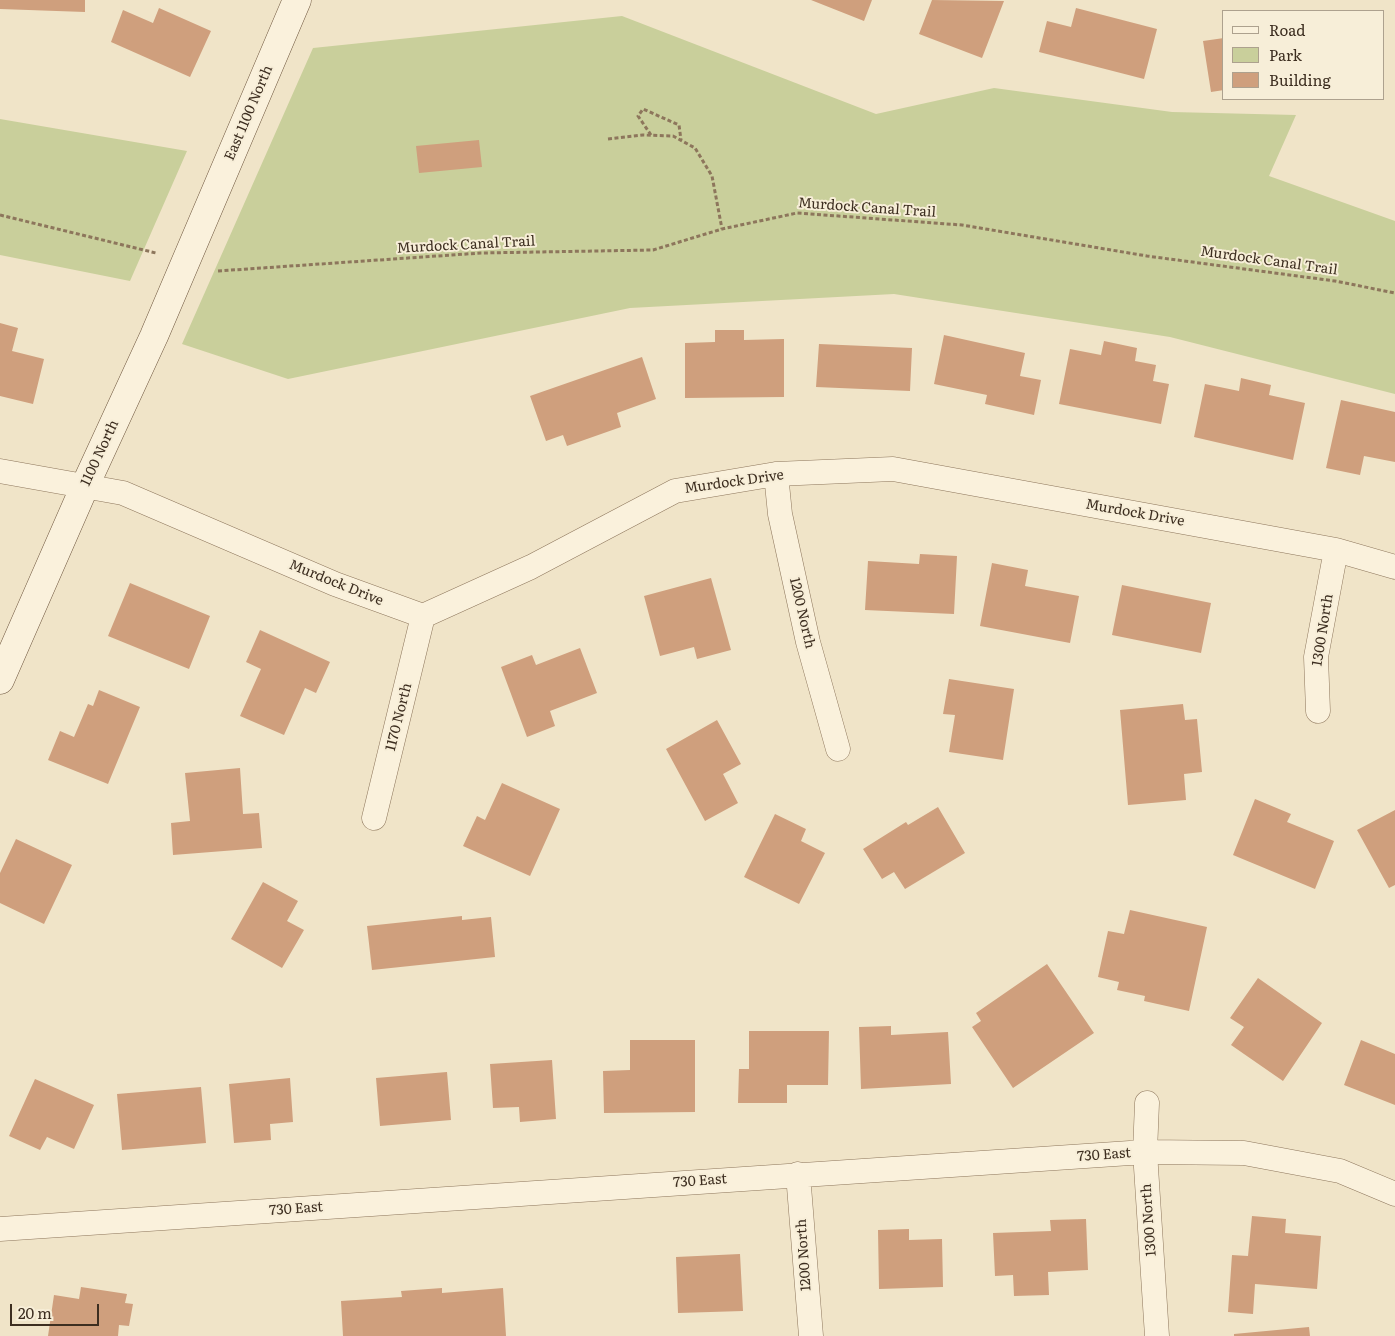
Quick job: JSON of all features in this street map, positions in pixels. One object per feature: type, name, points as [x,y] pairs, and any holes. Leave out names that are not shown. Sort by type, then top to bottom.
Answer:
[{"type":"street","name":"East 1100 North","points":[[200,226],[297,0]]},
{"type":"street","name":"1100 North","points":[[0,680],[84,488],[154,336],[200,226]]},
{"type":"street","name":"Murdock Drive","points":[[0,471],[84,488],[123,493],[335,584],[423,616],[530,567],[675,491],[776,474],[893,469],[1336,550],[1395,567]]},
{"type":"street","name":"1200 North","points":[[776,474],[780,514],[806,633],[838,749]]},
{"type":"street","name":"1300 North","points":[[1318,711],[1316,656],[1336,550]]},
{"type":"street","name":"1170 North","points":[[374,818],[423,616]]},
{"type":"street","name":"1300 North","points":[[1148,1103],[1145,1152],[1157,1336]]},
{"type":"street","name":"730 East","points":[[0,1230],[798,1174],[1145,1152],[1244,1153],[1340,1172],[1395,1194]]},
{"type":"street","name":"1200 North","points":[[798,1174],[811,1336]]},
{"type":"path","points":[[652,136],[638,116],[643,109],[679,125],[681,140]]},
{"type":"path","points":[[608,139],[672,136],[695,148],[712,176],[722,229]]},
{"type":"path","name":"Murdock Canal Trail","points":[[218,271],[482,253],[653,250],[722,229],[797,213],[962,225],[1147,256],[1335,281],[1395,293]]},
{"type":"path","points":[[0,215],[156,253]]},
{"type":"green space","points":[[622,16],[876,114],[994,88],[1172,112],[1296,115],[1269,176],[1395,221],[1395,394],[1170,337],[894,294],[630,308],[288,379],[182,344],[313,48]]},
{"type":"green space","points":[[0,119],[187,151],[130,281],[0,255]]},
{"type":"building","points":[[0,0],[85,0],[85,12],[0,9]]},
{"type":"building","points":[[811,0],[872,0],[864,21]]},
{"type":"building","points":[[932,0],[1004,1],[982,58],[919,34]]},
{"type":"building","points":[[159,8],[211,31],[190,77],[111,42],[123,10],[153,23]]},
{"type":"building","points":[[1076,8],[1157,29],[1144,79],[1039,52],[1047,21],[1071,27]]},
{"type":"building","points":[[1222,38],[1222,90],[1211,92],[1203,41]]},
{"type":"building","points":[[479,140],[482,167],[419,173],[416,146]]},
{"type":"building","points":[[0,323],[18,328],[12,351],[44,359],[33,404],[0,396]]},
{"type":"building","points":[[715,330],[744,330],[744,340],[784,339],[784,397],[685,398],[685,343],[715,342]]},
{"type":"building","points":[[944,335],[1025,353],[1020,376],[1041,380],[1034,415],[985,404],[987,395],[934,384]]},
{"type":"building","points":[[1104,341],[1137,348],[1135,361],[1156,365],[1153,381],[1169,384],[1161,424],[1059,404],[1070,349],[1101,355]]},
{"type":"building","points":[[819,344],[912,348],[910,391],[816,387]]},
{"type":"building","points":[[642,357],[656,399],[617,413],[621,427],[567,446],[563,435],[546,441],[530,396]]},
{"type":"building","points":[[1241,378],[1271,385],[1269,395],[1305,403],[1293,460],[1194,437],[1205,384],[1239,391]]},
{"type":"building","points":[[1341,400],[1395,412],[1395,462],[1364,456],[1360,475],[1326,468]]},
{"type":"building","points":[[920,554],[957,556],[954,614],[865,610],[868,561],[919,564]]},
{"type":"building","points":[[992,563],[1028,570],[1025,586],[1079,596],[1070,643],[980,626]]},
{"type":"building","points":[[711,578],[731,650],[697,659],[694,647],[660,656],[644,596]]},
{"type":"building","points":[[130,583],[210,616],[189,669],[108,636]]},
{"type":"building","points":[[1122,585],[1211,603],[1201,653],[1112,635]]},
{"type":"building","points":[[260,630],[330,662],[316,693],[305,688],[284,735],[240,716],[261,669],[246,662]]},
{"type":"building","points":[[580,648],[597,693],[550,711],[555,726],[527,737],[501,667],[532,655],[536,665]]},
{"type":"building","points":[[949,679],[1014,689],[1003,760],[949,752],[955,715],[943,714]]},
{"type":"building","points":[[99,690],[140,707],[108,784],[48,760],[60,731],[74,737],[88,704],[93,706]]},
{"type":"building","points":[[1183,704],[1185,720],[1197,719],[1202,772],[1184,774],[1186,800],[1128,805],[1120,710]]},
{"type":"building","points":[[717,720],[741,764],[723,774],[738,803],[705,821],[666,749]]},
{"type":"building","points":[[240,768],[243,814],[259,813],[262,848],[173,855],[171,823],[190,821],[185,773]]},
{"type":"building","points":[[502,783],[560,809],[530,876],[463,846],[477,816],[485,820]]},
{"type":"building","points":[[1255,799],[1291,814],[1287,822],[1334,841],[1315,889],[1233,855]]},
{"type":"building","points":[[938,807],[965,853],[905,889],[894,872],[882,879],[863,849],[906,822],[908,825]]},
{"type":"building","points":[[1395,810],[1395,885],[1389,888],[1357,830]]},
{"type":"building","points":[[775,814],[806,829],[801,841],[825,853],[799,904],[744,877]]},
{"type":"building","points":[[16,839],[72,865],[44,924],[0,903],[0,873]]},
{"type":"building","points":[[263,882],[298,901],[287,921],[304,930],[282,968],[231,939]]},
{"type":"building","points":[[1130,910],[1207,927],[1189,1011],[1144,1001],[1145,996],[1117,990],[1119,982],[1098,977],[1108,931],[1124,934]]},
{"type":"building","points":[[462,916],[462,920],[491,917],[495,957],[372,970],[367,926]]},
{"type":"building","points":[[1047,964],[1094,1033],[1013,1088],[972,1027],[981,1021],[976,1013]]},
{"type":"building","points":[[1258,978],[1322,1023],[1283,1081],[1231,1045],[1244,1027],[1230,1018]]},
{"type":"building","points":[[891,1026],[891,1035],[948,1032],[951,1084],[861,1089],[859,1027]]},
{"type":"building","points":[[749,1031],[829,1031],[828,1085],[787,1085],[787,1103],[738,1103],[739,1069],[749,1069]]},
{"type":"building","points":[[630,1040],[695,1040],[695,1112],[604,1113],[603,1071],[630,1070]]},
{"type":"building","points":[[1361,1040],[1395,1054],[1395,1105],[1344,1085]]},
{"type":"building","points":[[552,1060],[556,1119],[520,1122],[519,1107],[493,1108],[490,1064]]},
{"type":"building","points":[[447,1072],[451,1120],[380,1126],[376,1078]]},
{"type":"building","points":[[290,1078],[293,1122],[270,1124],[271,1140],[234,1143],[229,1084]]},
{"type":"building","points":[[35,1079],[94,1105],[74,1149],[47,1137],[40,1150],[9,1136]]},
{"type":"building","points":[[201,1087],[206,1143],[122,1150],[117,1094]]},
{"type":"building","points":[[1252,1216],[1286,1219],[1285,1233],[1321,1236],[1317,1289],[1255,1284],[1253,1314],[1228,1312],[1232,1255],[1248,1256]]},
{"type":"building","points":[[1086,1219],[1088,1270],[1048,1272],[1049,1295],[1014,1296],[1013,1275],[995,1276],[993,1233],[1051,1231],[1050,1220]]},
{"type":"building","points":[[909,1229],[909,1240],[942,1239],[943,1287],[879,1289],[878,1230]]},
{"type":"building","points":[[740,1254],[743,1311],[678,1313],[676,1257]]},
{"type":"building","points":[[81,1287],[127,1294],[125,1303],[133,1304],[129,1326],[119,1325],[118,1336],[48,1336],[54,1295],[79,1299]]},
{"type":"building","points":[[442,1288],[442,1293],[503,1288],[506,1336],[343,1336],[341,1301],[402,1297],[401,1291]]},
{"type":"building","points":[[1309,1327],[1310,1336],[1234,1336],[1234,1334]]}]
